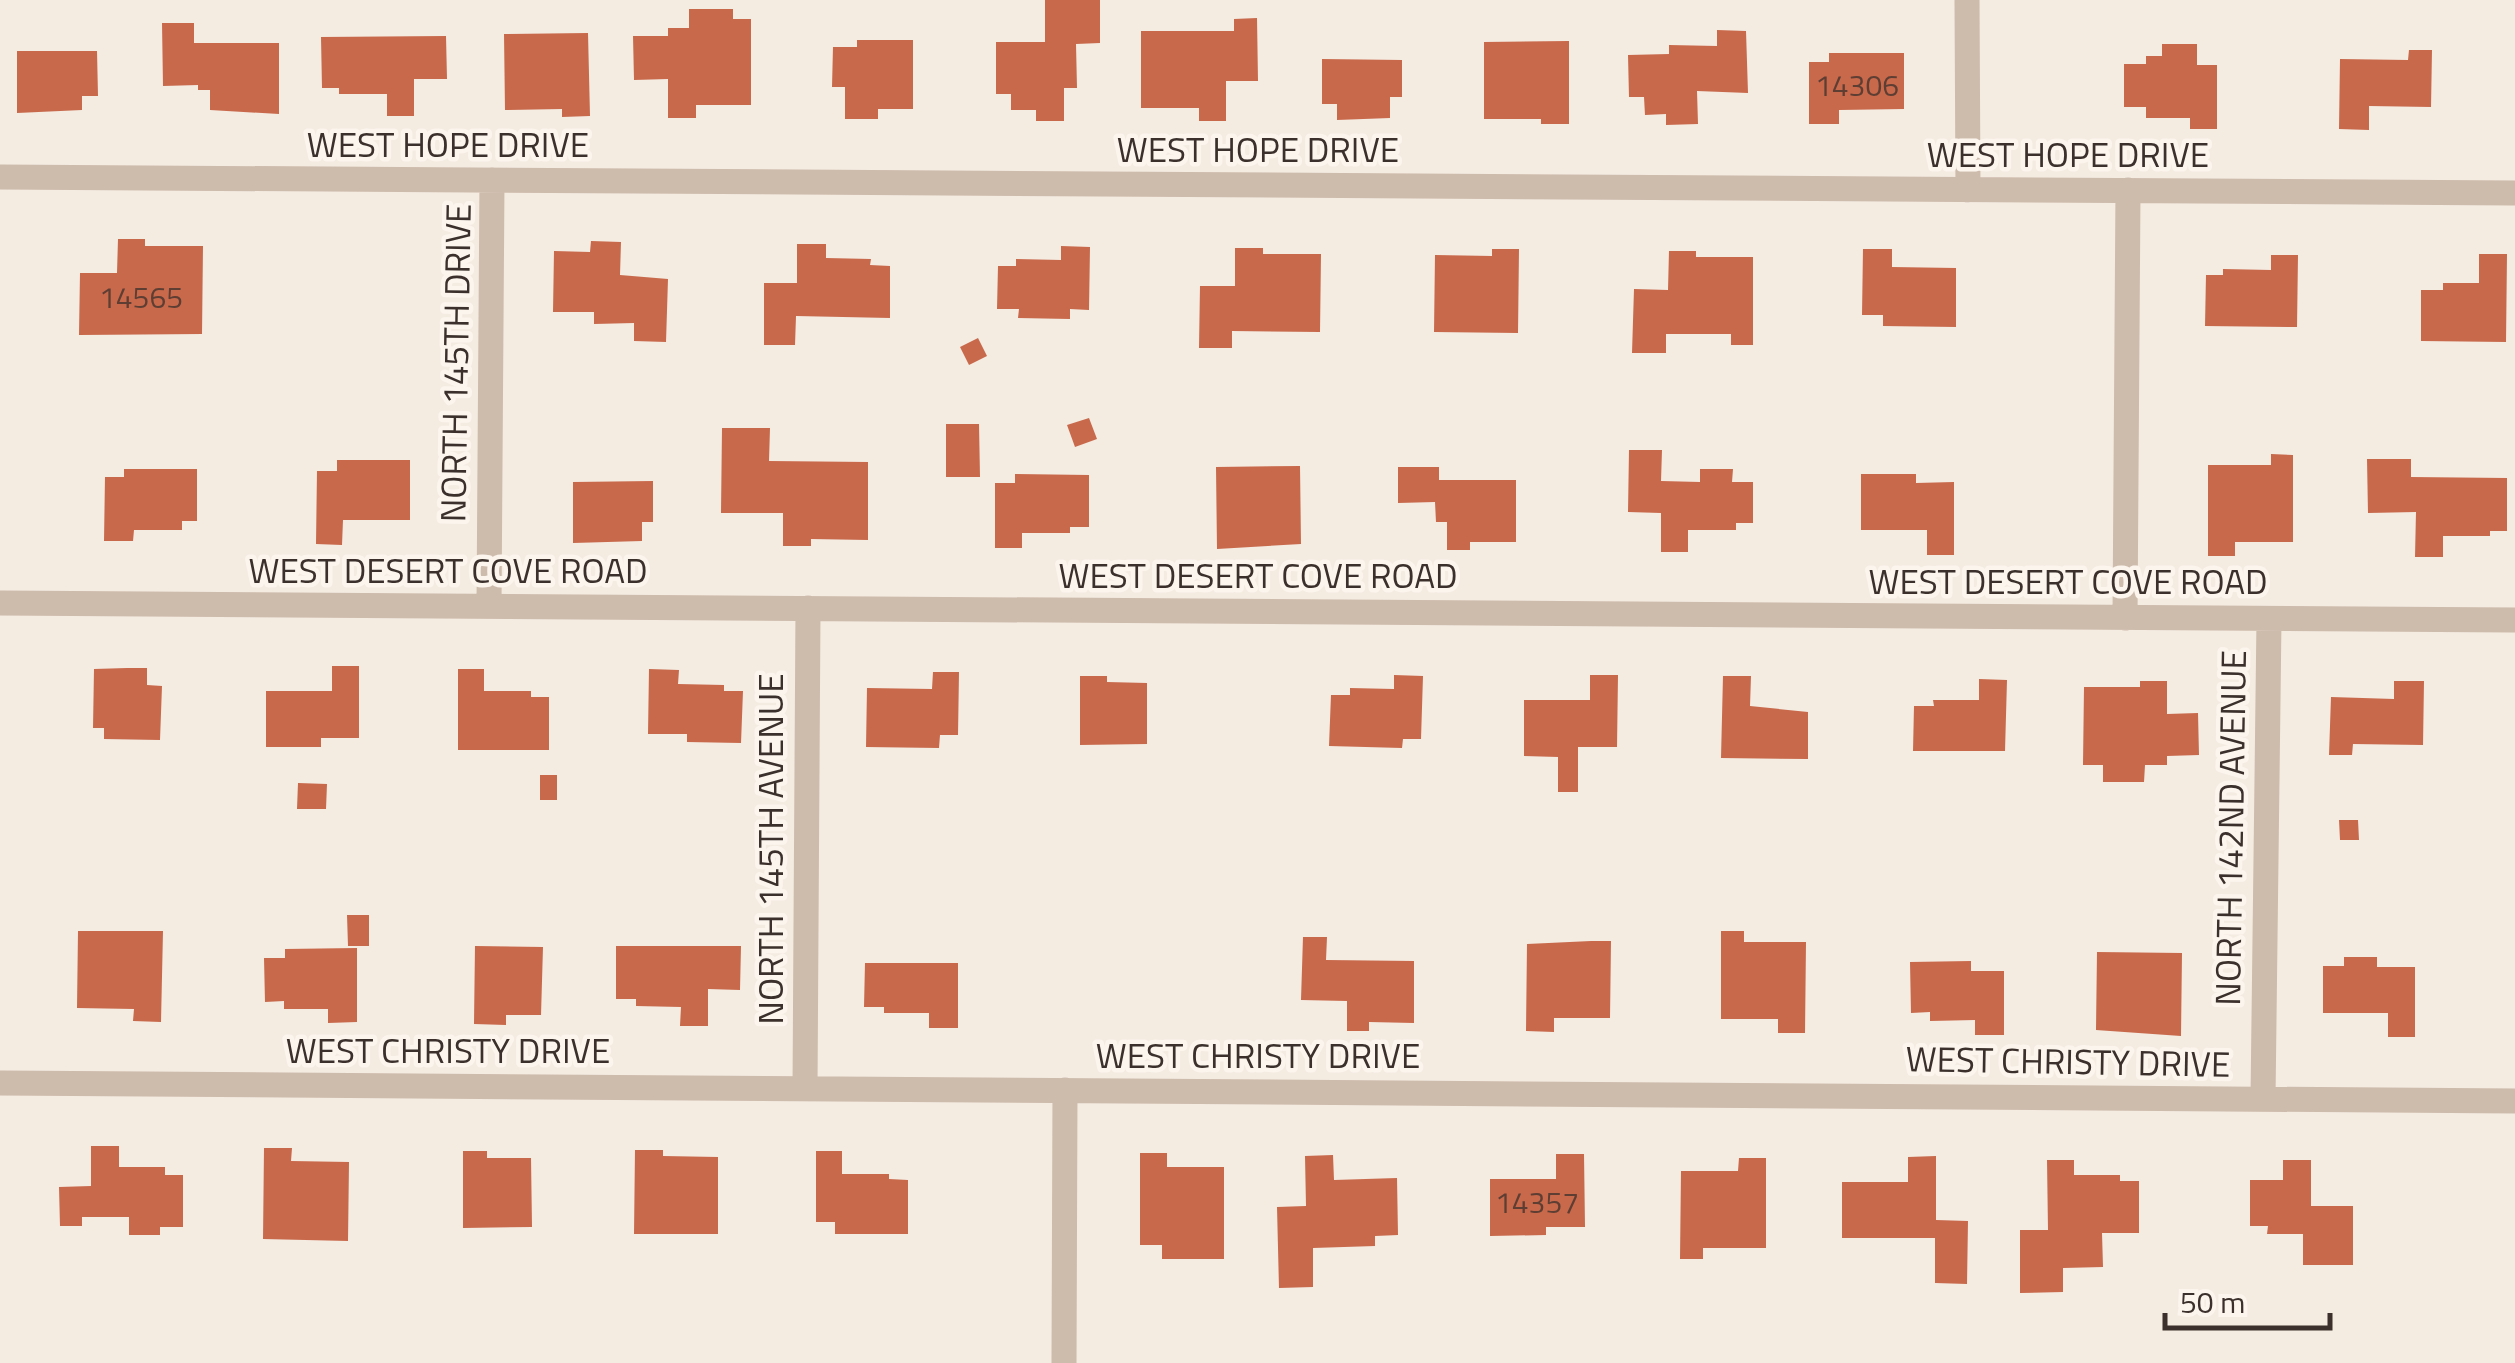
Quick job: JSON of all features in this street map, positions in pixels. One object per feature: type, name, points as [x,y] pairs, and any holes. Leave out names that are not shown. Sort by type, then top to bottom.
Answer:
[{"type":"street","points":[[1967,0],[1968,190]]},
{"type":"street","name":"WEST HOPE DRIVE","points":[[0,177],[2515,194]]},
{"type":"street","name":"NORTH 145TH DRIVE","points":[[488,606],[492,180]]},
{"type":"street","points":[[2125,618],[2128,190]]},
{"type":"street","name":"WEST DESERT COVE ROAD","points":[[0,603],[2515,620]]},
{"type":"street","name":"NORTH 145TH AVENUE","points":[[804,1089],[808,608]]},
{"type":"street","name":"NORTH 142ND AVENUE","points":[[2263,1099],[2269,619]]},
{"type":"street","name":"WEST CHRISTY DRIVE","points":[[0,1083],[2515,1101]]},
{"type":"street","points":[[1064,1363],[1065,1090]]},
{"type":"building","points":[[1045,0],[1100,0],[1100,43],[1076,44],[1077,88],[1064,88],[1064,121],[1036,121],[1036,110],[1011,110],[1011,94],[996,94],[996,42],[1045,42]]},
{"type":"building","points":[[689,9],[733,9],[733,19],[751,19],[751,105],[696,105],[696,118],[668,118],[668,79],[634,80],[633,36],[668,36],[668,28],[689,28]]},
{"type":"building","points":[[1257,18],[1258,81],[1226,81],[1226,121],[1199,121],[1199,108],[1141,108],[1141,31],[1234,31],[1234,19]]},
{"type":"building","points":[[162,23],[194,23],[194,43],[279,43],[279,114],[210,110],[210,90],[198,90],[198,85],[163,86]]},
{"type":"building","points":[[1717,30],[1746,31],[1748,93],[1697,91],[1698,124],[1666,125],[1666,114],[1645,115],[1644,97],[1629,97],[1628,55],[1669,54],[1669,45],[1717,46]]},
{"type":"building","points":[[588,33],[590,116],[562,117],[562,109],[505,110],[504,34]]},
{"type":"building","points":[[446,36],[447,79],[414,79],[414,116],[387,116],[387,94],[339,94],[339,88],[322,88],[321,37]]},
{"type":"building","points":[[857,40],[913,40],[913,109],[878,109],[878,119],[845,119],[845,87],[832,87],[833,47],[857,47]]},
{"type":"building","points":[[1569,41],[1569,124],[1541,124],[1541,119],[1484,119],[1484,42]]},
{"type":"building","points":[[2162,44],[2197,44],[2197,65],[2217,65],[2217,129],[2190,129],[2190,118],[2146,118],[2146,107],[2124,107],[2124,64],[2146,64],[2146,56],[2162,56]]},
{"type":"building","points":[[2409,50],[2432,50],[2431,107],[2369,106],[2369,130],[2339,129],[2340,59],[2408,60]]},
{"type":"building","points":[[17,51],[97,51],[98,96],[82,96],[82,110],[17,113]]},
{"type":"building","points":[[1829,53],[1904,53],[1904,109],[1839,110],[1839,124],[1809,124],[1809,62],[1829,62]]},
{"type":"building","points":[[1322,59],[1402,60],[1402,97],[1390,97],[1390,118],[1337,120],[1337,104],[1322,104]]},
{"type":"building","points":[[118,239],[145,239],[145,246],[203,246],[202,334],[79,335],[80,273],[117,273]]},
{"type":"building","points":[[591,241],[621,242],[620,275],[668,279],[666,342],[634,341],[634,323],[594,324],[594,312],[553,312],[554,251],[590,252]]},
{"type":"building","points":[[797,244],[826,244],[826,258],[871,259],[870,265],[890,266],[890,318],[796,316],[795,345],[764,345],[764,283],[797,283]]},
{"type":"building","points":[[1061,246],[1090,247],[1089,310],[1070,309],[1070,319],[1018,318],[1019,309],[997,309],[998,266],[1016,266],[1016,259],[1061,260]]},
{"type":"building","points":[[1235,248],[1263,248],[1263,254],[1321,254],[1320,332],[1232,331],[1232,348],[1199,348],[1200,286],[1235,286]]},
{"type":"building","points":[[1492,249],[1519,249],[1518,333],[1434,332],[1435,255],[1492,256]]},
{"type":"building","points":[[1863,249],[1892,249],[1892,267],[1956,268],[1956,327],[1883,326],[1883,315],[1862,315]]},
{"type":"building","points":[[1669,251],[1696,251],[1696,257],[1753,257],[1753,345],[1731,345],[1731,334],[1666,334],[1666,353],[1632,353],[1634,289],[1668,290]]},
{"type":"building","points":[[2479,254],[2507,254],[2506,342],[2421,341],[2421,290],[2443,290],[2443,283],[2479,283]]},
{"type":"building","points":[[2271,255],[2298,255],[2297,327],[2205,326],[2206,275],[2223,275],[2223,269],[2271,270]]},
{"type":"building","points":[[978,338],[987,356],[969,365],[960,347]]},
{"type":"building","points":[[1089,418],[1097,439],[1075,447],[1067,425]]},
{"type":"building","points":[[946,424],[979,424],[980,477],[946,477]]},
{"type":"building","points":[[722,428],[770,428],[769,461],[868,462],[868,540],[811,539],[811,546],[783,546],[783,513],[721,513]]},
{"type":"building","points":[[1629,450],[1662,450],[1661,481],[1700,482],[1700,469],[1733,469],[1732,482],[1753,482],[1753,523],[1736,523],[1736,530],[1688,530],[1688,552],[1661,552],[1661,513],[1628,512]]},
{"type":"building","points":[[2271,454],[2293,455],[2293,542],[2235,542],[2235,556],[2208,556],[2208,465],[2271,465]]},
{"type":"building","points":[[2367,459],[2411,459],[2411,477],[2507,478],[2507,531],[2490,531],[2490,536],[2443,536],[2443,557],[2415,557],[2416,512],[2368,513]]},
{"type":"building","points":[[337,460],[410,460],[410,520],[343,520],[342,545],[316,544],[317,471],[337,471]]},
{"type":"building","points":[[1300,466],[1301,544],[1217,549],[1216,467]]},
{"type":"building","points":[[1398,467],[1439,467],[1439,480],[1516,480],[1516,542],[1470,542],[1470,550],[1447,550],[1447,522],[1436,522],[1435,502],[1398,503]]},
{"type":"building","points":[[124,469],[197,469],[197,521],[182,521],[182,530],[134,530],[133,541],[104,541],[105,477],[124,477]]},
{"type":"building","points":[[1015,474],[1089,475],[1089,527],[1070,527],[1070,533],[1022,533],[1022,548],[995,548],[995,483],[1015,483]]},
{"type":"building","points":[[1861,474],[1916,474],[1916,483],[1954,482],[1954,555],[1927,555],[1927,530],[1861,530]]},
{"type":"building","points":[[653,481],[653,522],[642,522],[642,541],[573,543],[573,482]]},
{"type":"building","points":[[332,666],[359,666],[359,738],[321,738],[321,747],[266,747],[266,691],[332,691]]},
{"type":"building","points":[[147,668],[147,685],[162,686],[160,740],[104,739],[104,728],[93,728],[94,669]]},
{"type":"building","points":[[458,669],[484,669],[484,691],[531,691],[531,697],[549,697],[549,750],[458,750]]},
{"type":"building","points":[[649,669],[679,670],[678,684],[724,685],[724,691],[743,691],[741,743],[687,742],[687,734],[648,734]]},
{"type":"building","points":[[933,672],[959,672],[958,735],[940,735],[939,748],[866,747],[867,688],[932,689]]},
{"type":"building","points":[[1394,675],[1423,676],[1421,739],[1403,739],[1402,748],[1329,746],[1331,695],[1350,695],[1350,688],[1394,689]]},
{"type":"building","points":[[1590,675],[1618,675],[1617,747],[1578,747],[1578,792],[1558,792],[1558,757],[1524,756],[1524,700],[1590,700]]},
{"type":"building","points":[[1080,676],[1107,676],[1107,682],[1147,683],[1147,744],[1080,745]]},
{"type":"building","points":[[1723,676],[1751,676],[1750,706],[1808,712],[1808,759],[1721,758]]},
{"type":"building","points":[[1979,679],[2007,680],[2005,751],[1913,751],[1914,706],[1934,706],[1933,700],[1979,700]]},
{"type":"building","points":[[2140,681],[2167,681],[2167,714],[2198,713],[2199,755],[2167,756],[2167,765],[2145,765],[2144,782],[2103,782],[2103,765],[2083,765],[2084,687],[2140,687]]},
{"type":"building","points":[[2394,681],[2424,681],[2423,745],[2353,744],[2352,755],[2329,755],[2331,697],[2394,699]]},
{"type":"building","points":[[540,775],[557,775],[557,800],[540,800]]},
{"type":"building","points":[[298,783],[327,784],[326,809],[297,809]]},
{"type":"building","points":[[2339,820],[2358,820],[2359,840],[2340,840]]},
{"type":"building","points":[[347,915],[369,915],[369,946],[348,946]]},
{"type":"building","points":[[78,931],[163,931],[161,1022],[133,1021],[134,1009],[77,1008]]},
{"type":"building","points":[[1721,931],[1744,931],[1744,942],[1806,942],[1805,1033],[1778,1033],[1778,1019],[1721,1019]]},
{"type":"building","points":[[1303,937],[1327,937],[1326,960],[1414,961],[1414,1023],[1369,1022],[1369,1031],[1347,1031],[1347,1001],[1301,1000]]},
{"type":"building","points":[[1611,941],[1610,1018],[1554,1018],[1554,1032],[1526,1031],[1527,944]]},
{"type":"building","points":[[475,946],[543,947],[541,1015],[506,1015],[506,1025],[474,1024]]},
{"type":"building","points":[[616,946],[741,946],[740,990],[708,989],[708,1026],[680,1026],[681,1007],[636,1006],[636,999],[616,999]]},
{"type":"building","points":[[357,948],[357,1022],[328,1023],[328,1009],[284,1009],[284,1001],[265,1002],[264,958],[285,958],[285,949]]},
{"type":"building","points":[[2097,952],[2182,953],[2181,1036],[2096,1030]]},
{"type":"building","points":[[2344,957],[2377,957],[2377,967],[2415,967],[2415,1037],[2388,1037],[2388,1013],[2323,1013],[2323,966],[2344,966]]},
{"type":"building","points":[[1971,961],[1971,971],[2004,971],[2004,1035],[1975,1035],[1975,1020],[1930,1021],[1930,1012],[1911,1013],[1910,962]]},
{"type":"building","points":[[865,963],[958,963],[958,1028],[929,1028],[929,1013],[884,1013],[884,1007],[864,1007]]},
{"type":"building","points":[[91,1146],[119,1146],[119,1167],[165,1167],[165,1175],[183,1175],[183,1227],[160,1227],[160,1235],[129,1235],[129,1217],[82,1217],[82,1226],[60,1226],[59,1187],[91,1186]]},
{"type":"building","points":[[264,1148],[292,1148],[291,1161],[349,1162],[348,1241],[263,1239]]},
{"type":"building","points":[[635,1150],[663,1150],[663,1156],[718,1157],[718,1234],[634,1234]]},
{"type":"building","points":[[463,1151],[487,1151],[487,1158],[531,1158],[532,1227],[463,1228]]},
{"type":"building","points":[[816,1151],[842,1151],[842,1174],[889,1174],[889,1179],[908,1180],[908,1234],[835,1234],[835,1222],[816,1222]]},
{"type":"building","points":[[1140,1153],[1167,1153],[1167,1167],[1224,1167],[1224,1259],[1162,1259],[1162,1245],[1140,1245]]},
{"type":"building","points":[[1556,1154],[1584,1154],[1585,1227],[1546,1227],[1546,1235],[1490,1236],[1490,1179],[1556,1179]]},
{"type":"building","points":[[1333,1155],[1334,1180],[1397,1178],[1398,1235],[1375,1236],[1375,1246],[1313,1248],[1313,1287],[1279,1288],[1277,1207],[1306,1206],[1305,1156]]},
{"type":"building","points":[[1936,1156],[1936,1220],[1968,1221],[1967,1284],[1935,1283],[1935,1238],[1842,1238],[1842,1182],[1908,1182],[1908,1157]]},
{"type":"building","points":[[1739,1158],[1766,1158],[1766,1248],[1703,1248],[1703,1259],[1680,1259],[1681,1171],[1738,1171]]},
{"type":"building","points":[[2047,1160],[2074,1160],[2074,1175],[2120,1175],[2120,1181],[2139,1181],[2139,1233],[2102,1233],[2103,1267],[2063,1268],[2063,1292],[2020,1293],[2020,1230],[2048,1230]]},
{"type":"building","points":[[2283,1160],[2311,1160],[2311,1206],[2353,1206],[2353,1265],[2303,1265],[2303,1234],[2267,1234],[2268,1226],[2250,1226],[2250,1180],[2283,1180]]}]
